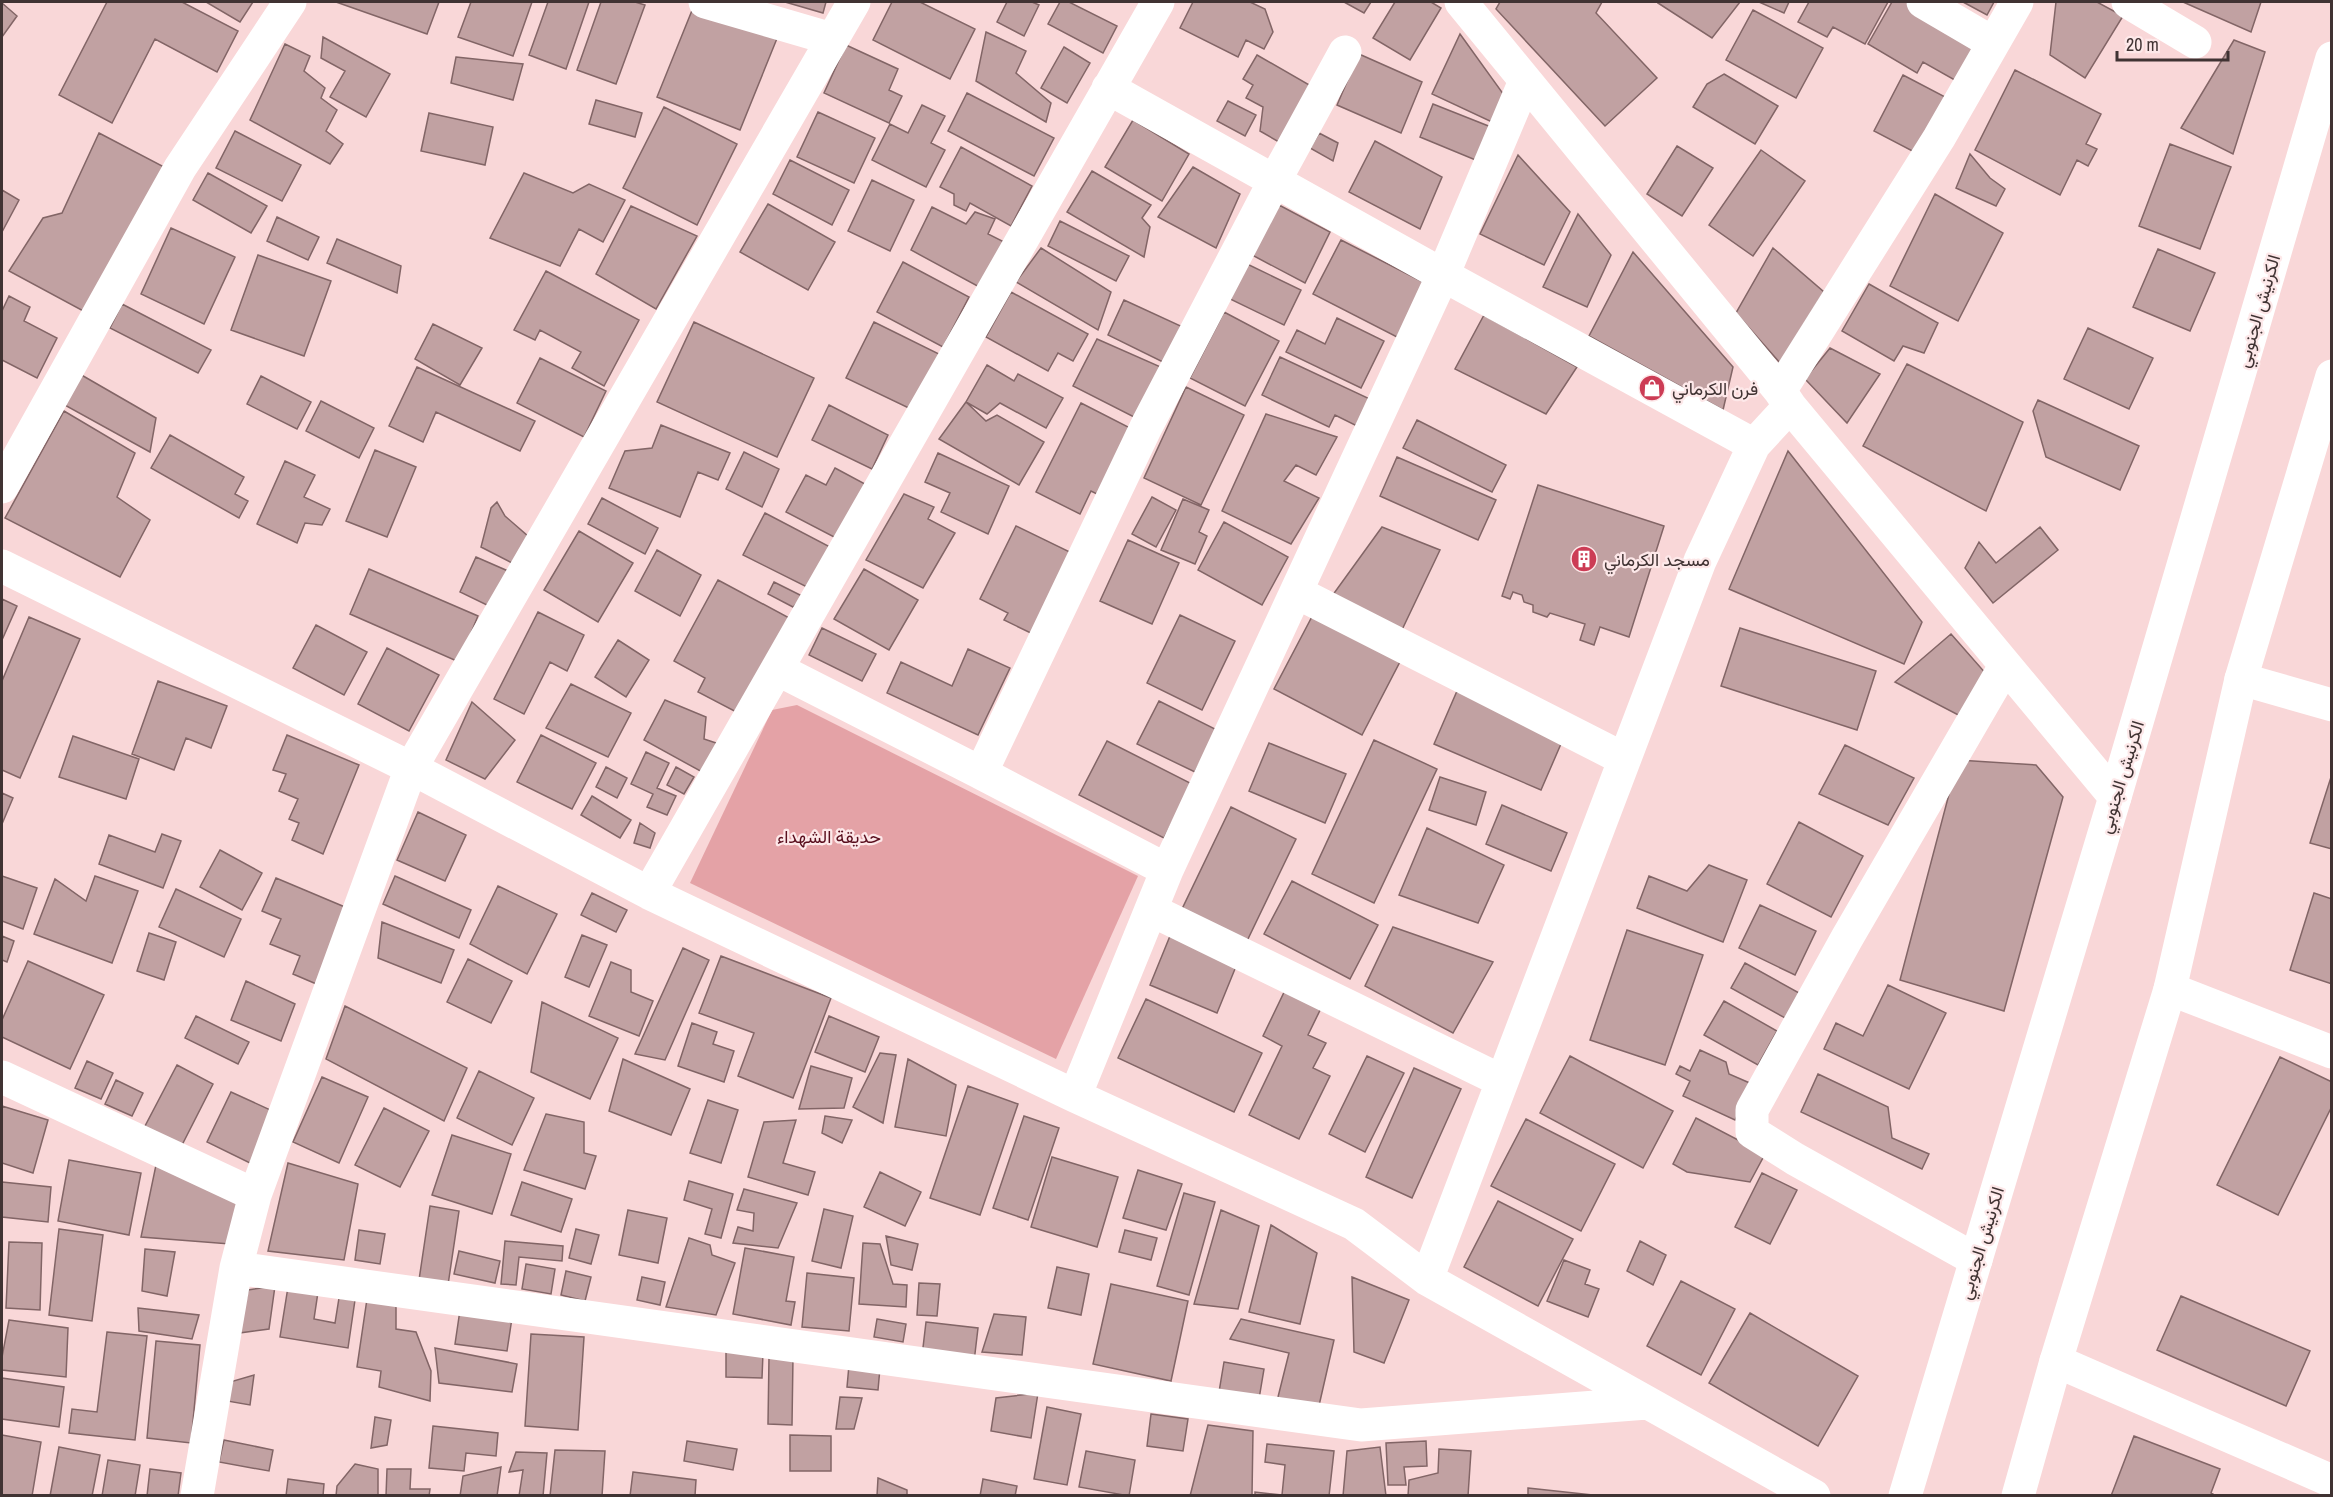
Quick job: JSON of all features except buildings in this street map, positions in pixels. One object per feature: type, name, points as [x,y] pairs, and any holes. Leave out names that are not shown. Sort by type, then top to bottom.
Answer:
[{"type":"street","points":[[2,487],[180,168],[290,2]]},
{"type":"street","points":[[705,2],[832,39]]},
{"type":"street","points":[[197,1496],[236,1268],[255,1195],[411,768],[854,2]]},
{"type":"street","points":[[649,893],[1158,2]]},
{"type":"street","points":[[1461,2],[1785,399],[2115,797]]},
{"type":"street","points":[[1923,2],[1993,43]]},
{"type":"street","points":[[1427,1279],[1700,561],[1754,445],[1785,399],[2017,2]]},
{"type":"street","points":[[2128,2],[2195,42]]},
{"type":"street","points":[[981,773],[1147,425],[1275,180],[1345,52]]},
{"type":"street","name":"الكرنيش الجنوبي","points":[[1905,1496],[2115,797],[2331,58]]},
{"type":"street","points":[[1074,1096],[1167,870],[1443,275],[1525,81]]},
{"type":"street","points":[[1108,88],[1754,445]]},
{"type":"street","points":[[2018,1496],[2056,1361],[2170,989],[2241,679],[2331,376]]},
{"type":"street","points":[[2,566],[411,768],[649,893],[1074,1096],[1354,1224],[1427,1279],[1814,1496]]},
{"type":"street","points":[[1296,592],[1624,759]]},
{"type":"street","points":[[1976,1260],[1795,1159],[1752,1131],[1752,1110],[1847,938],[2005,666]]},
{"type":"street","points":[[777,669],[1167,870]]},
{"type":"street","points":[[2241,679],[2331,705]]},
{"type":"street","points":[[1151,910],[1502,1081]]},
{"type":"street","points":[[2170,989],[2331,1052]]},
{"type":"street","points":[[2,1077],[255,1195]]},
{"type":"street","points":[[236,1268],[1360,1425],[1647,1403]]},
{"type":"street","points":[[2056,1361],[2331,1481]]},
{"type":"green space","name":"حديقة الشهداء","points":[[797,705],[1138,876],[1056,1059],[690,883],[772,710]]},
{"type":"place","name":"فرن الكرماني","points":[[1652,388]]},
{"type":"place","name":"مسجد الكرماني","points":[[1584,559]]}]
